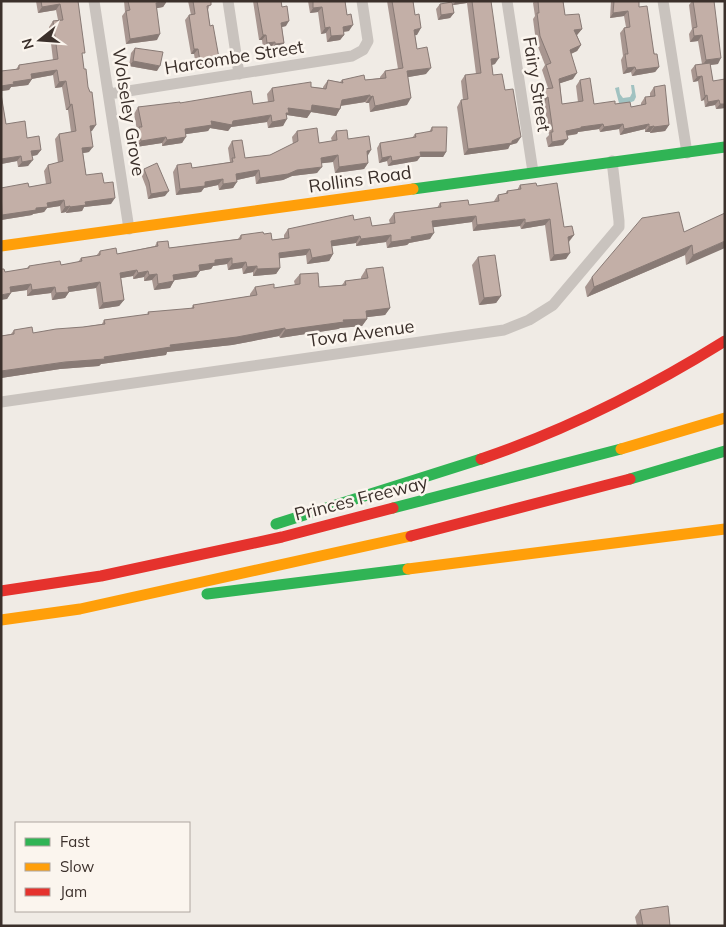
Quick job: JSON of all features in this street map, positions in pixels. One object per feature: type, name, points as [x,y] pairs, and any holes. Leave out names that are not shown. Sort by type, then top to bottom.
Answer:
[{"type":"main road","name":"Rollins Road","points":[[1,246],[725,147]]},
{"type":"main road","points":[[167,562],[262,529],[451,470],[550,433],[649,386],[725,341]]},
{"type":"main road","name":"Princes Freeway","points":[[1,590],[101,576],[282,537],[650,441],[725,418]]},
{"type":"main road","points":[[80,610],[412,536],[593,490],[725,451]]},
{"type":"main road","points":[[1,620],[725,529]]},
{"type":"street","name":"Wolseley Grove","points":[[94,1],[129,229]]},
{"type":"street","points":[[228,1],[239,74]]},
{"type":"street","name":"Harcombe Street","points":[[109,94],[352,56],[363,50],[368,41],[362,1]]},
{"type":"street","name":"Fairy Street","points":[[507,1],[533,172]]},
{"type":"street","points":[[663,1],[687,153]]},
{"type":"street","name":"Tova Avenue","points":[[1,402],[504,330],[529,320],[553,305],[619,227],[612,161]]},
{"type":"water","points":[[631,85],[634,85],[636,97],[634,101],[623,105],[619,103],[615,88],[619,87],[623,98],[630,97],[632,93]]},
{"type":"building","points":[[41,1],[78,1],[85,53],[82,53],[84,69],[86,69],[88,87],[90,92],[92,92],[96,125],[90,126],[93,147],[82,148],[86,175],[102,173],[104,183],[113,182],[115,198],[85,202],[86,205],[70,207],[65,207],[64,200],[47,203],[48,207],[36,208],[36,210],[2,215],[1,188],[28,183],[29,187],[51,183],[48,165],[63,161],[59,134],[76,131],[66,81],[59,82],[57,70],[31,74],[32,79],[1,86],[1,71],[19,69],[19,65],[58,59],[53,21],[63,20],[60,4],[42,7]]},
{"type":"building","points":[[128,1],[167,1],[156,3],[160,34],[130,39],[126,11],[130,10]]},
{"type":"building","points":[[193,1],[211,1],[211,5],[207,6],[210,26],[213,25],[219,58],[200,61],[198,49],[194,49],[189,15],[195,14]]},
{"type":"building","points":[[257,1],[281,1],[282,7],[287,6],[289,21],[281,23],[284,43],[267,43],[266,35],[263,35]]},
{"type":"building","points":[[313,1],[345,1],[347,15],[351,14],[353,25],[343,27],[344,35],[331,36],[330,27],[325,28],[322,7],[313,8]]},
{"type":"building","points":[[392,1],[413,1],[415,15],[419,14],[421,28],[414,30],[417,49],[427,47],[431,68],[407,71],[411,98],[375,106],[373,96],[370,97],[370,95],[342,100],[340,109],[312,105],[311,111],[288,108],[289,113],[286,113],[287,119],[272,122],[271,115],[233,121],[232,125],[211,121],[212,125],[185,129],[186,137],[167,140],[166,137],[141,141],[139,127],[142,127],[138,107],[180,103],[251,91],[253,104],[274,101],[272,88],[311,82],[311,87],[326,89],[328,80],[343,83],[342,80],[364,75],[365,80],[386,78],[385,71],[403,68]]},
{"type":"building","points":[[472,1],[491,1],[499,58],[491,59],[493,75],[502,74],[505,90],[513,89],[521,137],[512,141],[512,143],[468,149],[461,100],[468,99],[465,75],[481,73]]},
{"type":"building","points":[[538,1],[563,1],[565,15],[579,14],[582,29],[574,30],[581,45],[570,50],[577,73],[559,79],[562,104],[583,101],[580,80],[590,78],[594,104],[615,101],[615,104],[630,102],[631,107],[646,104],[645,97],[655,96],[654,87],[665,85],[669,125],[649,127],[649,124],[624,129],[623,124],[604,127],[603,124],[581,127],[566,131],[568,139],[552,142],[551,132],[553,132],[548,97],[545,98],[544,89],[553,88],[546,65],[551,63],[540,36],[537,13],[539,13]]},
{"type":"building","points":[[614,1],[639,1],[639,7],[647,6],[654,54],[657,54],[659,67],[636,70],[635,67],[627,68],[625,54],[628,54],[624,28],[630,27],[628,11],[613,13]]},
{"type":"building","points":[[693,1],[714,1],[721,58],[706,60],[702,35],[694,36],[693,28],[697,27]]},
{"type":"building","points":[[452,2],[454,13],[441,15],[440,4]]},
{"type":"building","points":[[135,48],[163,52],[160,66],[133,61]]},
{"type":"building","points":[[710,63],[713,81],[725,79],[725,104],[720,104],[719,100],[708,102],[707,95],[705,96],[702,76],[697,77],[695,65]]},
{"type":"building","points":[[1,94],[6,124],[25,121],[27,138],[39,136],[41,150],[31,151],[33,160],[22,162],[21,156],[1,159]]},
{"type":"building","points":[[432,127],[447,127],[446,152],[420,152],[421,156],[392,161],[391,156],[382,158],[380,143],[416,137],[415,134],[432,131]]},
{"type":"building","points":[[317,128],[319,143],[337,140],[336,131],[347,130],[348,139],[369,136],[371,150],[367,151],[368,163],[339,167],[338,155],[321,158],[322,167],[260,178],[259,170],[236,174],[237,182],[223,184],[223,179],[205,182],[205,186],[180,189],[177,165],[191,163],[192,168],[233,162],[232,158],[235,158],[232,141],[242,140],[245,158],[270,155],[298,141],[297,131]]},
{"type":"building","points":[[157,163],[169,191],[151,194],[144,169]]},
{"type":"building","points":[[536,183],[537,186],[557,183],[564,227],[572,226],[574,235],[568,237],[570,253],[554,255],[550,219],[525,223],[525,219],[477,225],[476,216],[432,221],[434,233],[411,237],[412,239],[391,242],[391,235],[361,239],[360,236],[331,241],[333,254],[312,258],[310,249],[279,253],[280,268],[257,269],[257,266],[247,267],[246,262],[232,264],[232,258],[215,260],[215,263],[199,265],[200,271],[173,275],[174,281],[158,284],[157,274],[149,275],[148,271],[138,273],[137,270],[120,273],[124,300],[103,303],[100,282],[68,287],[69,292],[56,293],[55,287],[32,290],[31,284],[10,287],[11,293],[1,295],[1,269],[4,269],[5,272],[60,261],[61,265],[82,261],[81,258],[100,255],[100,251],[116,248],[117,254],[158,246],[157,242],[168,241],[169,248],[241,239],[241,235],[263,232],[264,234],[271,233],[272,240],[289,238],[288,229],[353,215],[354,220],[370,217],[372,226],[395,223],[394,213],[441,207],[440,203],[468,200],[469,205],[499,201],[498,195],[508,193],[507,191],[521,189],[520,185]]},
{"type":"building","points":[[679,212],[684,232],[725,213],[725,241],[693,255],[692,245],[594,287],[592,277],[642,218]]},
{"type":"building","points":[[495,255],[501,296],[484,298],[478,257]]},
{"type":"building","points":[[383,267],[390,308],[366,311],[367,319],[343,320],[344,322],[285,330],[285,328],[237,337],[170,345],[171,347],[104,357],[105,359],[65,362],[1,371],[1,336],[14,334],[14,330],[32,327],[33,333],[83,327],[105,324],[104,320],[149,314],[148,312],[194,308],[193,305],[257,295],[255,287],[274,284],[274,288],[300,284],[300,274],[318,273],[319,287],[346,285],[345,281],[368,278],[366,269]]},
{"type":"building","points":[[668,906],[670,926],[643,926],[640,910]]},
{"type":"traffic: fast","points":[[413,189],[725,147]]},
{"type":"traffic: fast","points":[[393,508],[621,449]]},
{"type":"traffic: fast","points":[[630,479],[725,451]]},
{"type":"traffic: fast","points":[[276,524],[481,459]]},
{"type":"traffic: fast","points":[[207,594],[408,569]]},
{"type":"traffic: slow","points":[[1,246],[413,189]]},
{"type":"traffic: slow","points":[[621,449],[725,418]]},
{"type":"traffic: slow","points":[[408,569],[725,529]]},
{"type":"traffic: slow","points":[[1,620],[80,609],[411,536]]},
{"type":"traffic: jam","points":[[481,459],[576,422],[637,392],[725,341]]},
{"type":"traffic: jam","points":[[411,536],[630,479]]},
{"type":"traffic: jam","points":[[1,591],[101,576],[282,537],[393,508]]}]
